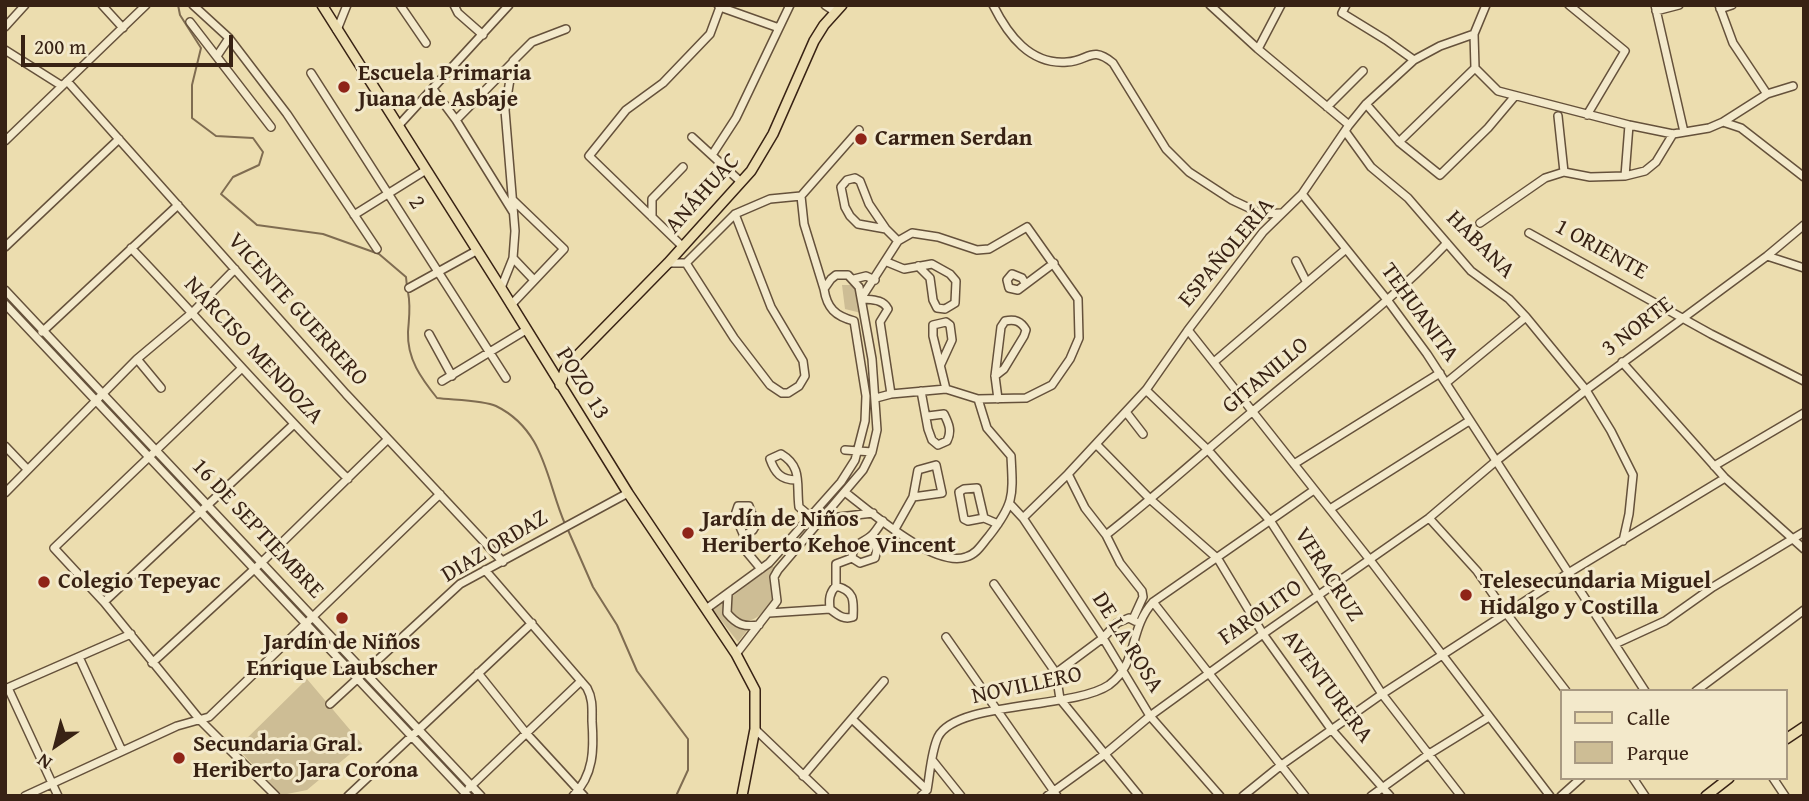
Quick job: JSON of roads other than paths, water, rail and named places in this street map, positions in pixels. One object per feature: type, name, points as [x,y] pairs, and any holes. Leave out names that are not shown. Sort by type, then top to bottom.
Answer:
[{"type":"main road","name":"POZO 13","points":[[321,5],[399,125],[628,493],[736,654],[755,690],[755,729],[742,796]]},
{"type":"main road","name":"ANÁHUAC","points":[[560,385],[565,370],[573,359],[668,263],[741,182],[765,150],[814,41],[838,8]]},
{"type":"main road","points":[[1788,737],[1804,727]]},
{"type":"main road","points":[[1706,796],[1726,780]]},
{"type":"street","points":[[5,27],[25,5]]},
{"type":"street","points":[[102,5],[123,28]]},
{"type":"street","points":[[5,141],[146,5]]},
{"type":"street","points":[[192,5],[229,38],[287,114],[377,249]]},
{"type":"street","points":[[337,30],[347,5]]},
{"type":"street","points":[[400,5],[426,43]]},
{"type":"street","points":[[454,5],[458,13],[483,36]]},
{"type":"street","points":[[399,125],[509,5]]},
{"type":"street","points":[[712,155],[736,117],[790,5]]},
{"type":"street","points":[[825,5],[838,8]]},
{"type":"street","points":[[993,5],[1021,47],[1035,57],[1069,62],[1096,53],[1104,56],[1113,63],[1166,149],[1189,172],[1233,200],[1262,214],[1281,214]]},
{"type":"street","name":"HABANA","points":[[1210,5],[1327,107],[1347,128],[1371,167],[1408,198],[1471,271],[1509,299],[1586,390],[1633,475],[1623,541]]},
{"type":"street","points":[[1258,49],[1281,5]]},
{"type":"street","points":[[1346,5],[1342,13],[1413,60]]},
{"type":"street","points":[[1486,5],[1474,34],[1475,68],[1498,91],[1587,115],[1673,134],[1709,128],[1767,94],[1793,86]]},
{"type":"street","points":[[1569,5],[1625,51],[1587,115]]},
{"type":"street","points":[[1679,5],[1655,8],[1684,132]]},
{"type":"street","points":[[1732,5],[1720,7],[1733,43],[1767,94]]},
{"type":"street","points":[[682,246],[589,156],[626,110],[663,83],[710,34],[719,6],[779,28]]},
{"type":"street","points":[[190,22],[271,127]]},
{"type":"street","points":[[456,120],[531,42],[566,29]]},
{"type":"street","name":"ESPAÑOLERÍA","points":[[1023,518],[1146,390],[1263,232],[1301,194],[1366,104],[1413,60],[1440,46],[1474,34]]},
{"type":"street","points":[[217,55],[229,38]]},
{"type":"street","name":"VICENTE GUERRERO","points":[[5,50],[65,83],[503,562]]},
{"type":"street","points":[[501,288],[513,258],[514,214],[505,110],[513,61]]},
{"type":"street","points":[[1399,142],[1475,68]]},
{"type":"street","points":[[1327,107],[1363,71]]},
{"type":"street","name":"2","points":[[311,73],[506,378]]},
{"type":"street","points":[[433,89],[456,120],[514,214]]},
{"type":"street","points":[[1366,104],[1399,142],[1440,175],[1488,128],[1515,96]]},
{"type":"street","points":[[1558,116],[1564,172]]},
{"type":"street","points":[[1723,122],[1741,128],[1804,177]]},
{"type":"street","points":[[1625,176],[1629,125]]},
{"type":"street","points":[[668,263],[686,263],[735,215],[770,199],[801,196],[859,130]]},
{"type":"street","points":[[1480,223],[1545,178],[1564,172],[1590,177],[1625,176],[1645,171],[1652,166],[1673,134]]},
{"type":"street","points":[[692,137],[741,182]]},
{"type":"street","points":[[5,247],[118,139]]},
{"type":"street","points":[[652,217],[652,199],[683,167]]},
{"type":"street","points":[[354,215],[426,170]]},
{"type":"street","points":[[886,229],[858,224],[850,216],[845,207],[841,187],[847,180],[855,178],[860,181],[869,204],[898,241]]},
{"type":"street","name":"TEHUANITA","points":[[1301,194],[1388,301],[1440,373],[1644,689]]},
{"type":"street","points":[[801,196],[804,225],[827,305],[842,318],[854,321],[864,317]]},
{"type":"street","points":[[511,305],[564,248],[513,200]]},
{"type":"street","points":[[37,337],[178,205]]},
{"type":"street","points":[[686,263],[734,338],[770,385],[782,393],[788,393],[799,386],[804,376],[803,361],[771,307],[735,215]]},
{"type":"street","name":"3 NORTE","points":[[1496,461],[1622,362],[1767,256],[1804,225]]},
{"type":"street","points":[[862,298],[898,241],[912,233],[922,233],[978,250],[989,249],[1027,227],[1077,299],[1079,338],[1070,359],[1052,385],[1026,398],[978,399],[946,389],[876,398]]},
{"type":"street","name":"1 ORIENTE","points":[[1529,233],[1804,381]]},
{"type":"street","name":"GITANILLO","points":[[1106,535],[1151,500],[1252,411],[1388,301],[1447,243]]},
{"type":"street","name":"NARCISO MENDOZA","points":[[131,248],[193,312],[293,425],[348,479]]},
{"type":"street","points":[[1214,362],[1346,249]]},
{"type":"street","points":[[409,288],[476,251]]},
{"type":"street","points":[[1767,256],[1804,268]]},
{"type":"street","points":[[513,258],[533,279]]},
{"type":"street","points":[[1296,261],[1306,281]]},
{"type":"street","points":[[887,262],[904,269],[918,266],[932,264],[950,274],[956,281],[955,303],[945,309],[937,308],[930,278],[918,266]]},
{"type":"street","points":[[1025,283],[1054,263]]},
{"type":"street","points":[[5,493],[137,359],[193,312],[235,269]]},
{"type":"street","points":[[736,654],[776,601],[774,577],[778,570],[846,493],[872,452],[877,430],[876,398],[862,298],[854,279],[848,275],[836,275],[824,289]]},
{"type":"street","points":[[854,279],[866,276],[875,280]]},
{"type":"street","name":"16 DE SEPTIEMBRE","points":[[5,290],[44,331],[149,457],[200,513],[465,795]]},
{"type":"street","points":[[862,298],[876,300],[885,304],[888,309],[880,322],[891,394]]},
{"type":"street","name":"16 DE SEPTIEMBRE","points":[[5,304],[156,450],[481,796]]},
{"type":"street","points":[[1446,383],[1526,317]]},
{"type":"street","points":[[995,376],[1004,369],[1024,336],[1026,330],[1023,324],[1014,320],[1006,321],[1001,327],[995,376],[998,399]]},
{"type":"street","points":[[706,609],[769,563],[848,473],[859,449],[866,396],[854,321]]},
{"type":"street","points":[[941,364],[952,340],[950,325],[946,322],[933,325],[933,337],[946,389]]},
{"type":"street","points":[[442,381],[526,330]]},
{"type":"street","points":[[1188,330],[1370,560],[1550,796]]},
{"type":"street","points":[[429,334],[452,376]]},
{"type":"street","points":[[137,359],[161,388]]},
{"type":"street","points":[[1622,362],[1725,478],[1804,549]]},
{"type":"street","points":[[242,368],[54,548],[104,602],[200,720],[276,796]]},
{"type":"street","points":[[1294,464],[1440,373]]},
{"type":"street","name":"VERACRUZ","points":[[1146,390],[1209,450],[1271,522],[1382,694],[1461,796]]},
{"type":"street","points":[[921,391],[932,440],[938,445],[947,441],[951,434],[944,414],[928,416]]},
{"type":"street","points":[[846,493],[931,552],[949,559],[964,558],[975,553],[1010,504],[1011,456],[986,428],[978,399]]},
{"type":"street","points":[[1126,412],[1143,434]]},
{"type":"street","points":[[1714,466],[1804,413]]},
{"type":"street","points":[[1330,509],[1469,421]]},
{"type":"street","points":[[104,602],[293,425]]},
{"type":"street","points":[[152,663],[262,562],[388,439]]},
{"type":"street","name":"AVENTURERA","points":[[1096,444],[1151,500],[1218,559],[1262,634],[1331,729],[1390,796]]},
{"type":"street","points":[[5,446],[27,469]]},
{"type":"street","points":[[845,450],[872,452]]},
{"type":"street","name":"FAROLITO","points":[[1052,794],[1150,716],[1262,634],[1319,597],[1429,518],[1496,461]]},
{"type":"street","points":[[895,529],[913,498],[918,470],[936,466],[942,493],[913,498]]},
{"type":"street","points":[[1068,474],[1085,508],[1106,535],[1120,563],[1142,591],[1143,597],[1124,672]]},
{"type":"street","points":[[1243,796],[1280,766],[1382,694],[1570,572],[1725,478]]},
{"type":"street","points":[[796,480],[799,507],[811,517]]},
{"type":"street","points":[[984,518],[977,488],[959,492],[964,519],[968,521],[984,518],[998,524]]},
{"type":"street","points":[[1136,621],[1153,602],[1314,490]]},
{"type":"street","name":"DIAZ ORDAZ","points":[[331,704],[460,584],[628,493]]},
{"type":"street","points":[[25,796],[177,726],[209,717],[440,494]]},
{"type":"street","name":"DE LA ROSA","points":[[1010,504],[1023,518],[1103,638],[1150,716],[1220,796]]},
{"type":"street","points":[[821,520],[873,513]]},
{"type":"street","points":[[1429,518],[1477,571],[1564,689]]},
{"type":"street","points":[[852,558],[853,550],[860,542],[869,538],[883,521]]},
{"type":"street","points":[[1615,644],[1665,621],[1713,587],[1804,532]]},
{"type":"street","points":[[744,536],[746,551],[761,569]]},
{"type":"street","points":[[852,558],[860,563],[875,558],[877,549],[869,538]]},
{"type":"street","points":[[830,609],[829,600],[836,586],[836,564],[852,558]]},
{"type":"street","points":[[769,563],[778,570]]},
{"type":"street","points":[[478,673],[579,794],[591,767],[594,751],[592,697],[485,570]]},
{"type":"street","points":[[994,584],[1056,673],[1060,699],[1139,796]]},
{"type":"street","points":[[769,613],[830,609],[839,616],[853,617],[852,595],[846,589],[836,586]]},
{"type":"street","points":[[728,594],[727,613],[734,622],[744,627],[759,625]]},
{"type":"street","points":[[1153,602],[1305,796]]},
{"type":"street","points":[[1699,689],[1804,610]]},
{"type":"street","points":[[1056,673],[1103,638],[1117,623],[1129,618],[1136,621]]},
{"type":"street","points":[[348,796],[532,623]]},
{"type":"street","points":[[58,796],[7,689],[131,634]]},
{"type":"street","points":[[946,637],[1052,794]]},
{"type":"street","points":[[79,656],[122,751]]},
{"type":"street","name":"NOVILLERO","points":[[924,793],[937,739],[945,728],[954,722],[996,710],[1089,694],[1106,686],[1124,672]]},
{"type":"street","points":[[465,795],[471,786],[581,681]]},
{"type":"street","points":[[803,776],[884,681]]},
{"type":"street","points":[[1371,796],[1429,754],[1489,717]]},
{"type":"street","points":[[852,719],[924,793]]},
{"type":"street","points":[[755,729],[825,796]]},
{"type":"street","points":[[933,761],[961,796]]},
{"type":"street","points":[[1561,796],[1579,780]]},
{"type":"street","points":[[1634,780],[1645,796]]},
{"type":"street","points":[[1774,780],[1785,796]]},
{"type":"waterway","points":[[178,5],[180,15],[201,48],[192,85],[192,118],[216,136],[253,138],[263,152],[259,165],[233,177],[221,194],[257,225],[323,234],[379,254],[406,277],[407,287]]},
{"type":"waterway","points":[[408,292],[408,342],[416,368],[426,383],[437,398],[476,401],[496,406],[525,428],[542,458],[565,524]]},
{"type":"waterway","points":[[568,530],[593,587],[617,625],[637,671],[688,739],[688,770],[676,796]]},
{"type":"place","name":"Escuela Primaria Juana de Asbaje","points":[[344,87]]},
{"type":"place","name":"Carmen Serdan","points":[[861,139]]},
{"type":"place","name":"Jardín de Niños Heriberto Kehoe Vincent","points":[[688,533]]},
{"type":"place","name":"Colegio Tepeyac","points":[[44,582]]},
{"type":"place","name":"Telesecundaria Miguel Hidalgo y Costilla","points":[[1466,595]]},
{"type":"place","name":"Jardín de Niños Enrique Laubscher","points":[[342,618]]},
{"type":"place","name":"Secundaria Gral. Heriberto Jara Corona","points":[[179,758]]}]
